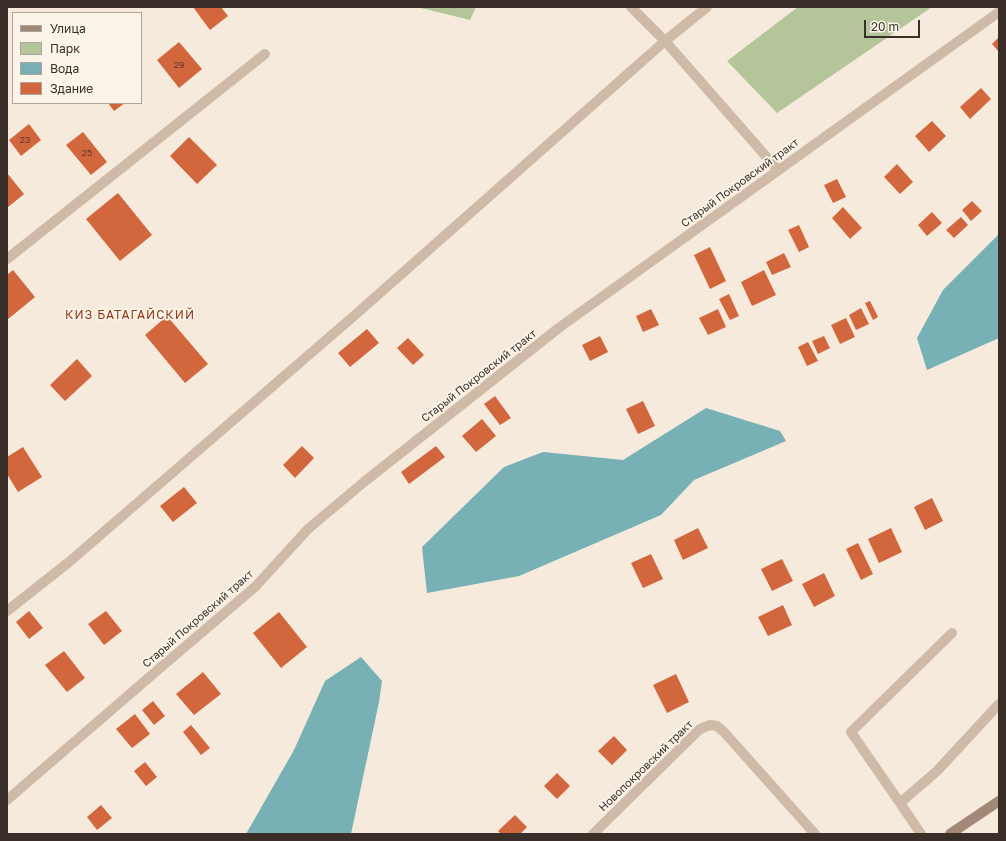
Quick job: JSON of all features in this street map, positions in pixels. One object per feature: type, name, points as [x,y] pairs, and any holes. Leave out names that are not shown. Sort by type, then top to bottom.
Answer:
[{"type":"main road","points":[[950,834],[999,801]]},
{"type":"street","points":[[631,7],[665,42],[778,170]]},
{"type":"street","points":[[7,611],[69,562],[355,315],[665,42],[707,7]]},
{"type":"street","name":"Старый Покровский тракт","points":[[7,800],[256,587],[308,528],[560,326],[999,12]]},
{"type":"street","points":[[7,259],[265,54]]},
{"type":"street","points":[[921,834],[851,732],[952,633]]},
{"type":"street","points":[[900,803],[937,771],[999,704]]},
{"type":"street","name":"Новопокровский тракт","points":[[593,834],[700,729],[710,725],[717,726],[724,732],[815,834]]},
{"type":"green space","points":[[417,7],[476,7],[470,20]]},
{"type":"green space","points":[[798,7],[932,7],[777,113],[727,61]]},
{"type":"water","points":[[999,234],[999,338],[927,370],[917,338],[943,290]]},
{"type":"water","points":[[706,408],[780,431],[786,441],[694,480],[661,515],[519,576],[427,593],[422,547],[504,467],[543,452],[623,460]]},
{"type":"water","points":[[361,657],[382,681],[379,702],[351,834],[246,834],[294,750],[325,681]]},
{"type":"building","points":[[193,7],[221,7],[228,16],[210,30]]},
{"type":"building","points":[[999,37],[999,52],[992,44]]},
{"type":"building","points":[[179,42],[202,69],[179,88],[157,60]]},
{"type":"building","points":[[981,88],[991,99],[970,119],[960,107]]},
{"type":"building","points":[[109,104],[124,104],[114,111]]},
{"type":"building","points":[[932,121],[946,136],[929,152],[915,136]]},
{"type":"building","points":[[29,124],[41,140],[21,156],[9,140]]},
{"type":"building","points":[[83,132],[107,162],[91,175],[66,145]]},
{"type":"building","points":[[189,137],[217,165],[197,184],[170,156]]},
{"type":"building","points":[[897,164],[913,182],[900,194],[884,177]]},
{"type":"building","points":[[7,173],[24,194],[7,208]]},
{"type":"building","points":[[837,179],[846,197],[833,203],[824,185]]},
{"type":"building","points":[[118,193],[152,235],[120,261],[86,219]]},
{"type":"building","points":[[972,201],[982,211],[971,221],[962,210]]},
{"type":"building","points":[[843,207],[862,228],[850,239],[832,218]]},
{"type":"building","points":[[932,212],[942,223],[927,236],[918,225]]},
{"type":"building","points":[[961,217],[968,225],[954,238],[946,230]]},
{"type":"building","points":[[799,225],[809,247],[799,252],[788,230]]},
{"type":"building","points":[[710,247],[726,281],[710,289],[694,255]]},
{"type":"building","points":[[784,253],[791,267],[772,275],[766,262]]},
{"type":"building","points":[[13,270],[35,297],[7,320],[7,275]]},
{"type":"building","points":[[764,270],[776,295],[752,306],[741,282]]},
{"type":"building","points":[[729,294],[739,316],[730,320],[719,299]]},
{"type":"building","points":[[870,301],[878,317],[873,320],[865,303]]},
{"type":"building","points":[[861,308],[869,324],[856,330],[849,315]]},
{"type":"building","points":[[651,309],[659,325],[643,332],[636,316]]},
{"type":"building","points":[[718,309],[726,327],[708,335],[699,318]]},
{"type":"building","points":[[167,316],[208,364],[185,383],[145,335]]},
{"type":"building","points":[[846,318],[855,337],[840,344],[831,325]]},
{"type":"building","points":[[367,329],[379,343],[350,367],[338,353]]},
{"type":"building","points":[[600,336],[608,352],[590,361],[582,345]]},
{"type":"building","points":[[824,336],[830,348],[818,354],[812,341]]},
{"type":"building","points":[[408,338],[424,355],[413,365],[397,348]]},
{"type":"building","points":[[808,342],[818,361],[807,366],[798,347]]},
{"type":"building","points":[[77,359],[92,376],[65,401],[50,385]]},
{"type":"building","points":[[495,396],[511,418],[500,425],[484,404]]},
{"type":"building","points":[[643,401],[655,426],[638,434],[626,409]]},
{"type":"building","points":[[482,419],[496,436],[476,452],[462,436]]},
{"type":"building","points":[[302,446],[314,458],[295,478],[283,465]]},
{"type":"building","points":[[436,446],[445,457],[409,484],[401,472]]},
{"type":"building","points":[[23,447],[42,477],[18,492],[7,474],[7,457]]},
{"type":"building","points":[[184,487],[197,503],[173,522],[160,506]]},
{"type":"building","points":[[932,498],[943,521],[925,530],[914,507]]},
{"type":"building","points":[[698,528],[708,548],[683,560],[674,540]]},
{"type":"building","points":[[891,528],[902,552],[879,563],[868,539]]},
{"type":"building","points":[[858,543],[873,574],[861,580],[846,549]]},
{"type":"building","points":[[651,554],[663,579],[643,588],[631,563]]},
{"type":"building","points":[[782,559],[793,581],[772,591],[761,569]]},
{"type":"building","points":[[824,573],[835,596],[814,607],[802,584]]},
{"type":"building","points":[[783,605],[792,625],[768,636],[758,617]]},
{"type":"building","points":[[29,611],[43,628],[29,639],[16,622]]},
{"type":"building","points":[[106,611],[122,631],[104,645],[88,624]]},
{"type":"building","points":[[279,612],[307,647],[281,668],[253,633]]},
{"type":"building","points":[[64,651],[85,678],[67,692],[45,665]]},
{"type":"building","points":[[203,672],[221,694],[194,715],[176,694]]},
{"type":"building","points":[[676,674],[689,702],[667,713],[653,685]]},
{"type":"building","points":[[153,701],[165,716],[154,725],[142,710]]},
{"type":"building","points":[[135,714],[150,734],[132,748],[116,729]]},
{"type":"building","points":[[191,725],[210,748],[201,755],[183,732]]},
{"type":"building","points":[[614,736],[627,750],[612,765],[598,751]]},
{"type":"building","points":[[145,762],[157,777],[146,786],[134,771]]},
{"type":"building","points":[[557,773],[570,786],[557,799],[544,786]]},
{"type":"building","points":[[101,805],[112,818],[97,830],[87,817]]},
{"type":"building","points":[[515,815],[527,827],[520,834],[501,834],[498,831]]},
{"type":"district","name":"КИЗ БАТАГАЙСКИЙ","points":[[130,315]]}]
